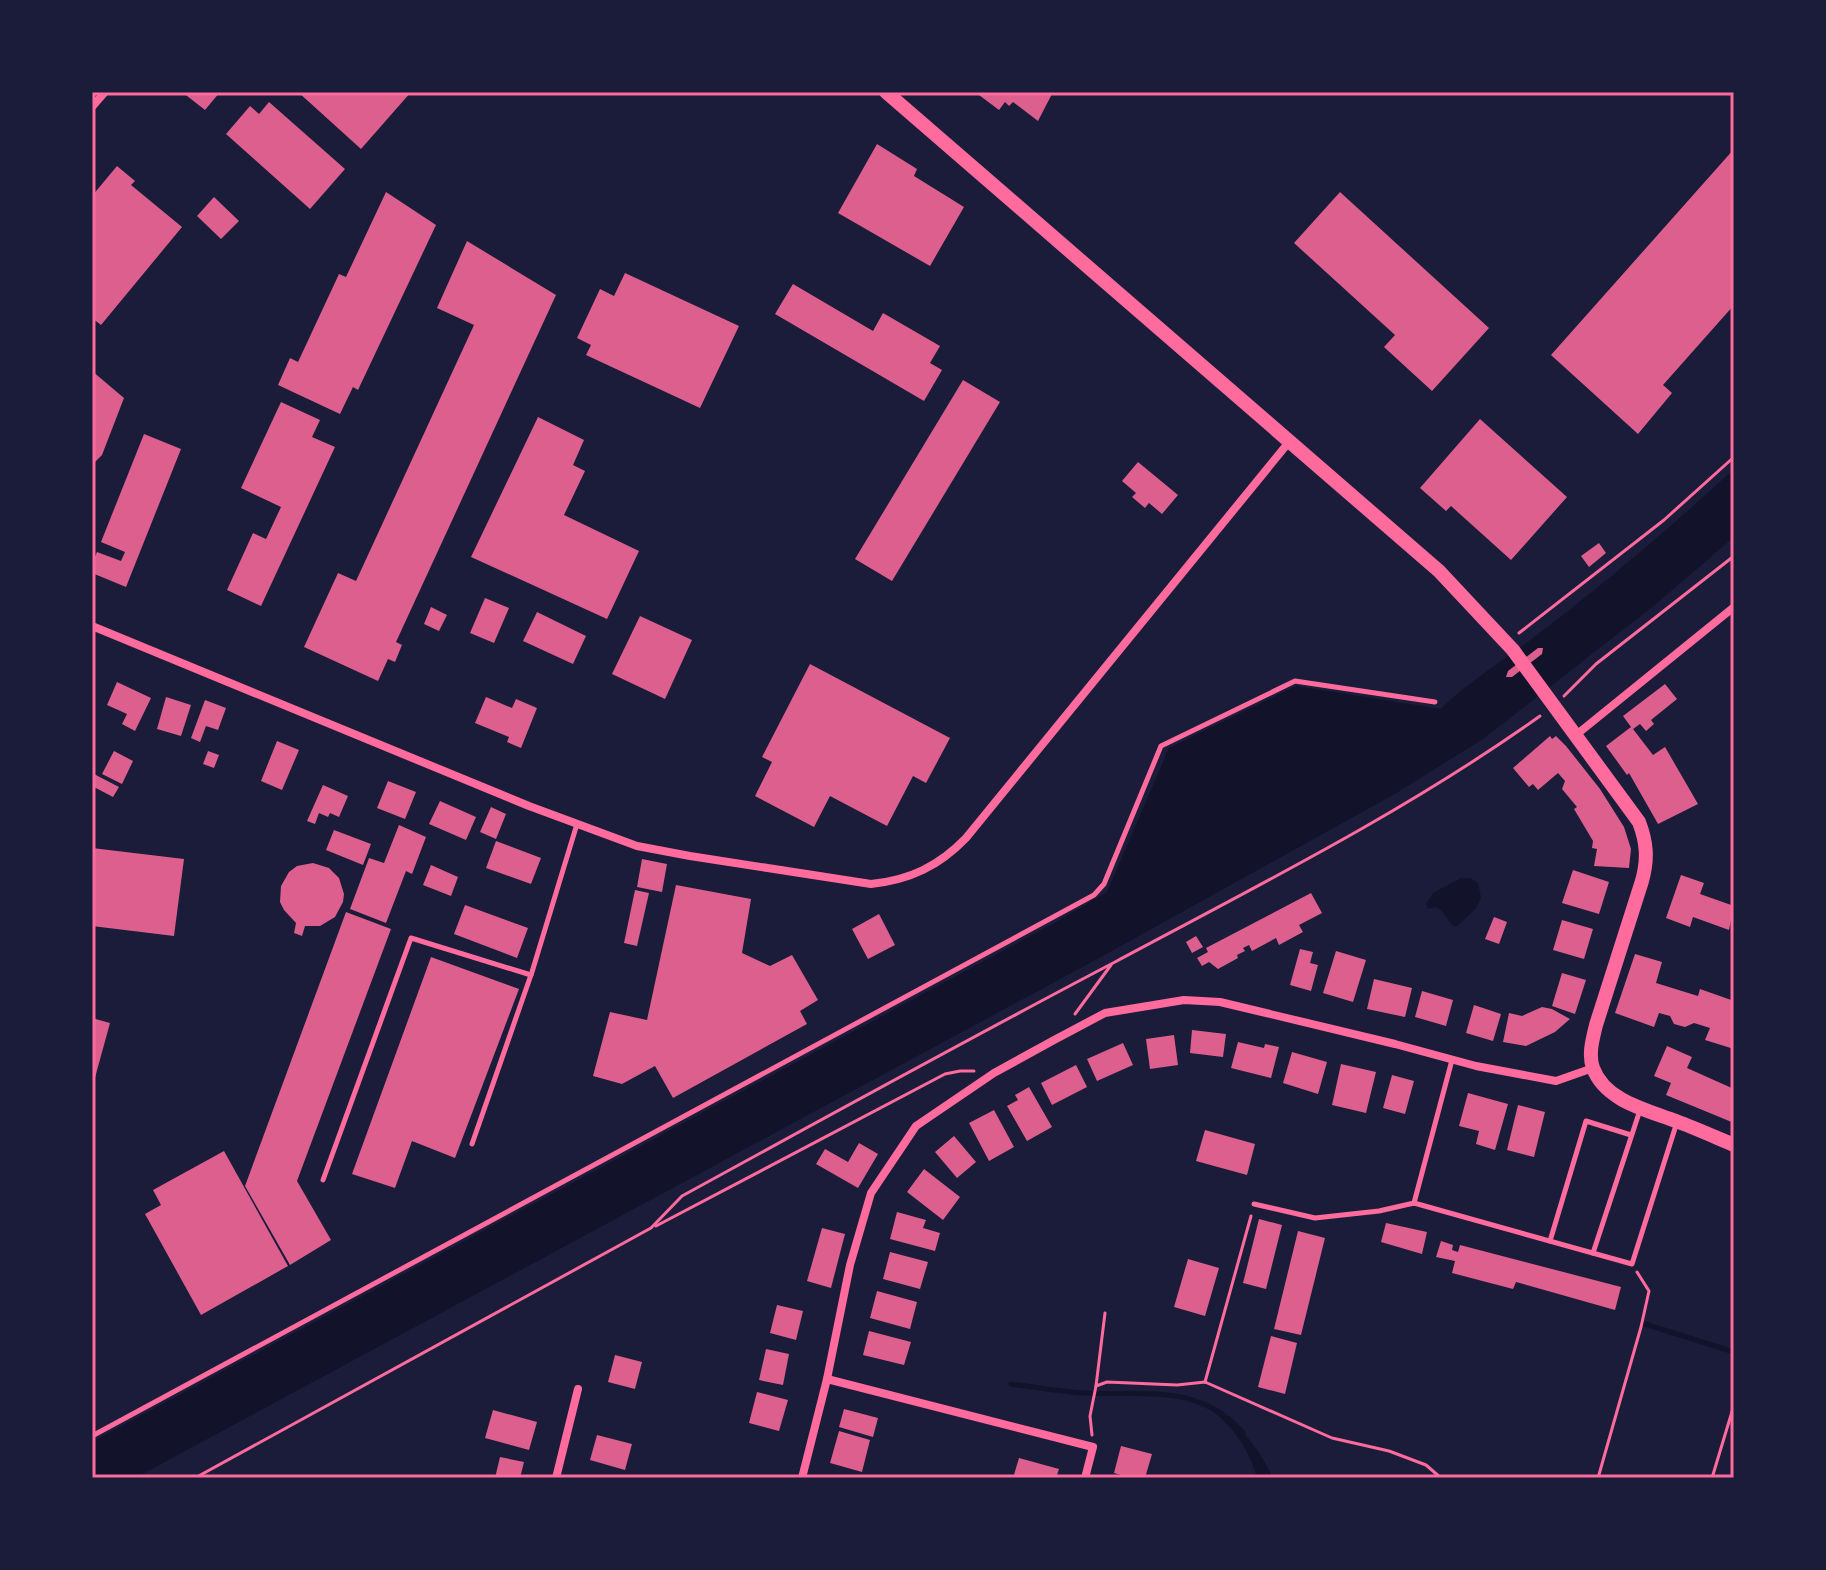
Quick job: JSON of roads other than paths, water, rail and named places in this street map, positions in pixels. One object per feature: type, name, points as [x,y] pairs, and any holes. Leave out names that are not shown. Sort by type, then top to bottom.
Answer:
[{"type":"street","points":[[92,107],[105,92]]},
{"type":"street","points":[[886,92],[1439,571],[1510,646],[1639,822],[1647,846],[1647,864],[1596,1025],[1591,1049],[1593,1068],[1604,1085],[1640,1109],[1734,1145]]},
{"type":"street","points":[[92,626],[637,846],[871,884],[899,881],[941,861],[966,838],[1289,442]]},
{"type":"street","points":[[1576,735],[1734,607]]},
{"type":"street","points":[[802,1478],[827,1379],[850,1265],[871,1193],[916,1126],[994,1073],[1105,1013],[1184,1000],[1220,1002],[1452,1060],[1556,1081],[1593,1068]]},
{"type":"street","points":[[827,1379],[1093,1447],[1085,1478]]},
{"type":"street","points":[[556,1478],[578,1389]]},
{"type":"lane","points":[[92,1436],[1094,895],[1104,884],[1161,746],[1295,681],[1435,702]]},
{"type":"lane","points":[[472,1144],[531,975],[577,824]]},
{"type":"lane","points":[[323,1180],[411,938],[531,975]]},
{"type":"lane","points":[[1414,1203],[1452,1060]]},
{"type":"lane","points":[[1593,1253],[1640,1109]]},
{"type":"lane","points":[[1550,1241],[1586,1121],[1631,1135]]},
{"type":"lane","points":[[1254,1204],[1315,1218],[1379,1211],[1414,1203],[1632,1264],[1678,1121]]},
{"type":"waterway","points":[[1645,1324],[1734,1352]]},
{"type":"waterway","points":[[1011,1384],[1077,1392],[1170,1395],[1190,1399],[1226,1417],[1243,1433]]}]
